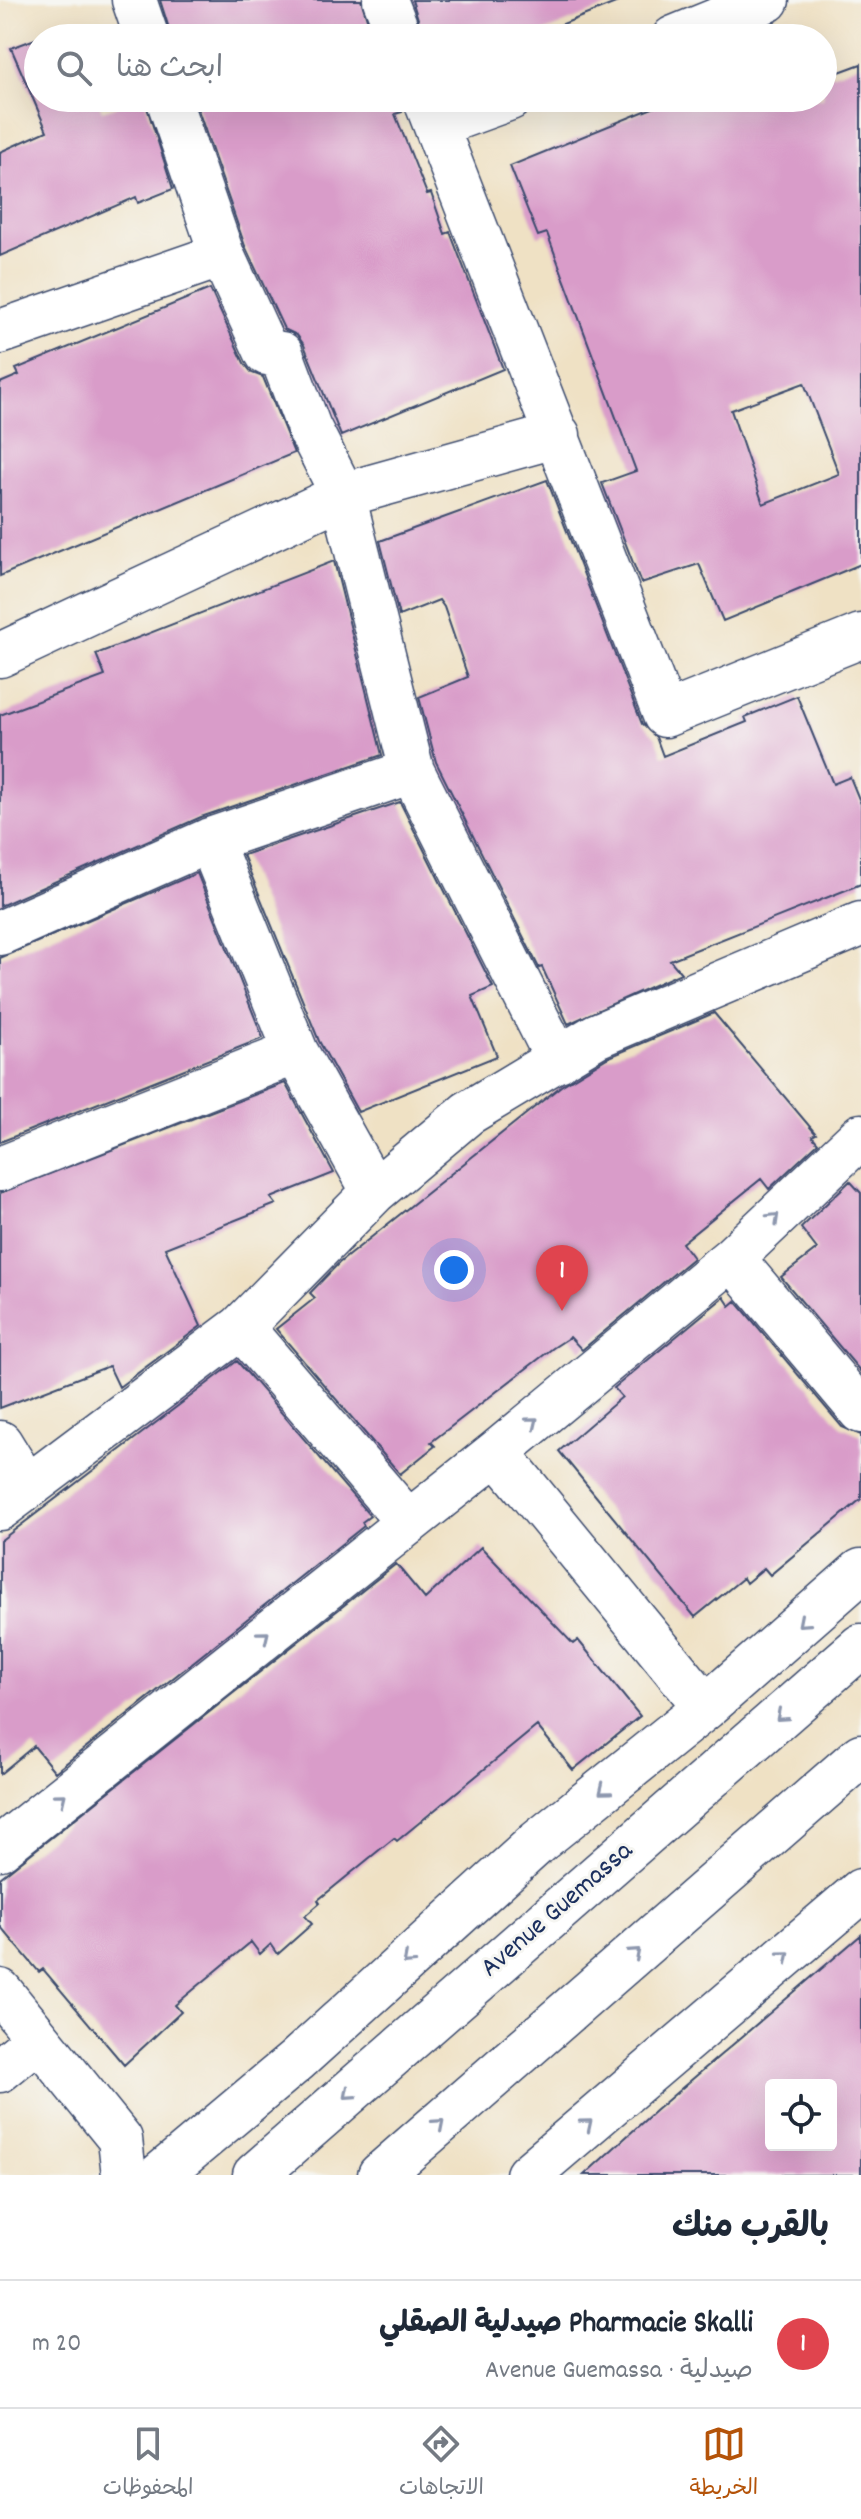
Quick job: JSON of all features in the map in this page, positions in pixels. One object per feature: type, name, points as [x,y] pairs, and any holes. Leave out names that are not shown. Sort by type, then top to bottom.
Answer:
[{"type":"street","points":[[134,0],[142,24]]},
{"type":"street","points":[[385,0],[394,24]]},
{"type":"street","points":[[693,21],[767,0]]},
{"type":"street","points":[[173,112],[222,255],[267,353],[281,354],[309,428],[343,495],[412,771],[558,1060]]},
{"type":"street","points":[[431,112],[665,715],[861,636]]},
{"type":"street","points":[[0,332],[222,255]]},
{"type":"street","points":[[0,655],[343,495],[558,435]]},
{"type":"street","points":[[0,933],[210,840],[412,771]]},
{"type":"street","points":[[210,840],[296,1052],[374,1192]]},
{"type":"street","points":[[0,1443],[14,1498],[241,1327],[374,1192],[468,1113],[596,1036],[861,924]]},
{"type":"street","points":[[0,1169],[296,1052]]},
{"type":"street","points":[[0,1848],[497,1452],[732,1258],[861,1136]]},
{"type":"street","points":[[732,1258],[861,1411]]},
{"type":"street","points":[[241,1327],[407,1521]]},
{"type":"street","points":[[497,1452],[706,1707]]},
{"type":"street","points":[[0,1991],[122,2157],[186,2167],[296,2061],[538,1842],[706,1707],[861,1571]]},
{"type":"street","name":"Avenue Guemassa","points":[[255,2175],[861,1646]]},
{"type":"street","points":[[380,2175],[861,1756]]},
{"type":"street","points":[[528,2175],[861,1891]]},
{"type":"street","points":[[0,2070],[37,2040]]},
{"type":"building","points":[[160,0],[361,0],[369,24],[168,24]]},
{"type":"building","points":[[412,0],[618,0],[563,24],[420,24]]},
{"type":"building","points":[[24,43],[24,78],[11,48]]},
{"type":"building","points":[[861,64],[861,564],[723,621],[699,564],[641,583],[602,483],[636,471],[547,233],[538,236],[510,166],[643,112],[837,112],[837,73]],"holes":[[[804,383],[839,474],[763,504],[731,410]]]},
{"type":"building","points":[[39,112],[148,112],[173,189],[138,203],[136,197],[0,256],[0,152],[47,131]]},
{"type":"building","points":[[199,112],[402,112],[395,114],[427,194],[431,193],[445,234],[450,232],[503,369],[341,436],[304,345],[297,335],[284,329],[245,246]]},
{"type":"building","points":[[210,289],[244,363],[252,373],[263,377],[294,453],[0,576],[0,383],[19,375],[16,369]]},
{"type":"building","points":[[547,480],[642,724],[656,737],[663,756],[747,722],[745,717],[797,696],[833,784],[850,777],[861,804],[861,884],[670,960],[681,973],[568,1024],[542,967],[539,968],[436,762],[419,697],[468,677],[444,607],[439,600],[399,616],[380,541]]},
{"type":"building","points":[[334,561],[382,755],[201,817],[0,906],[0,715],[105,676],[96,654]]},
{"type":"building","points":[[400,802],[493,987],[472,996],[497,1056],[358,1112],[319,1041],[243,855]]},
{"type":"building","points":[[197,873],[263,1038],[0,1142],[0,958]]},
{"type":"building","points":[[714,1013],[816,1134],[812,1136],[818,1143],[769,1189],[761,1179],[682,1243],[693,1258],[582,1350],[570,1337],[553,1348],[431,1442],[435,1446],[400,1474],[276,1329],[315,1298],[310,1293],[339,1263],[561,1086],[607,1058]]},
{"type":"building","points":[[285,1083],[334,1173],[271,1198],[276,1204],[165,1248],[201,1326],[119,1387],[109,1366],[0,1408],[0,1193]]},
{"type":"building","points":[[850,1181],[861,1193],[861,1372],[781,1277],[817,1249],[801,1228]]},
{"type":"building","points":[[724,1297],[730,1306],[736,1301],[842,1427],[861,1435],[861,1499],[770,1575],[764,1568],[746,1583],[743,1578],[695,1617],[559,1451],[622,1397],[614,1388]]},
{"type":"building","points":[[237,1361],[370,1516],[362,1522],[364,1526],[55,1772],[34,1746],[0,1774],[0,1541]]},
{"type":"building","points":[[481,1547],[573,1644],[578,1640],[640,1716],[573,1770],[537,1726],[397,1841],[394,1838],[318,1900],[320,1903],[305,1916],[312,1924],[278,1954],[271,1944],[260,1954],[251,1942],[175,2005],[181,2012],[124,2065],[43,1969],[39,1972],[0,1926],[0,1878],[396,1564],[425,1599]]},
{"type":"building","points":[[861,1935],[861,2175],[584,2175],[655,2111]]},
{"type":"place","name":"Pharmacie Skalli صيدلية الصقلي","points":[[562,1311]]}]
